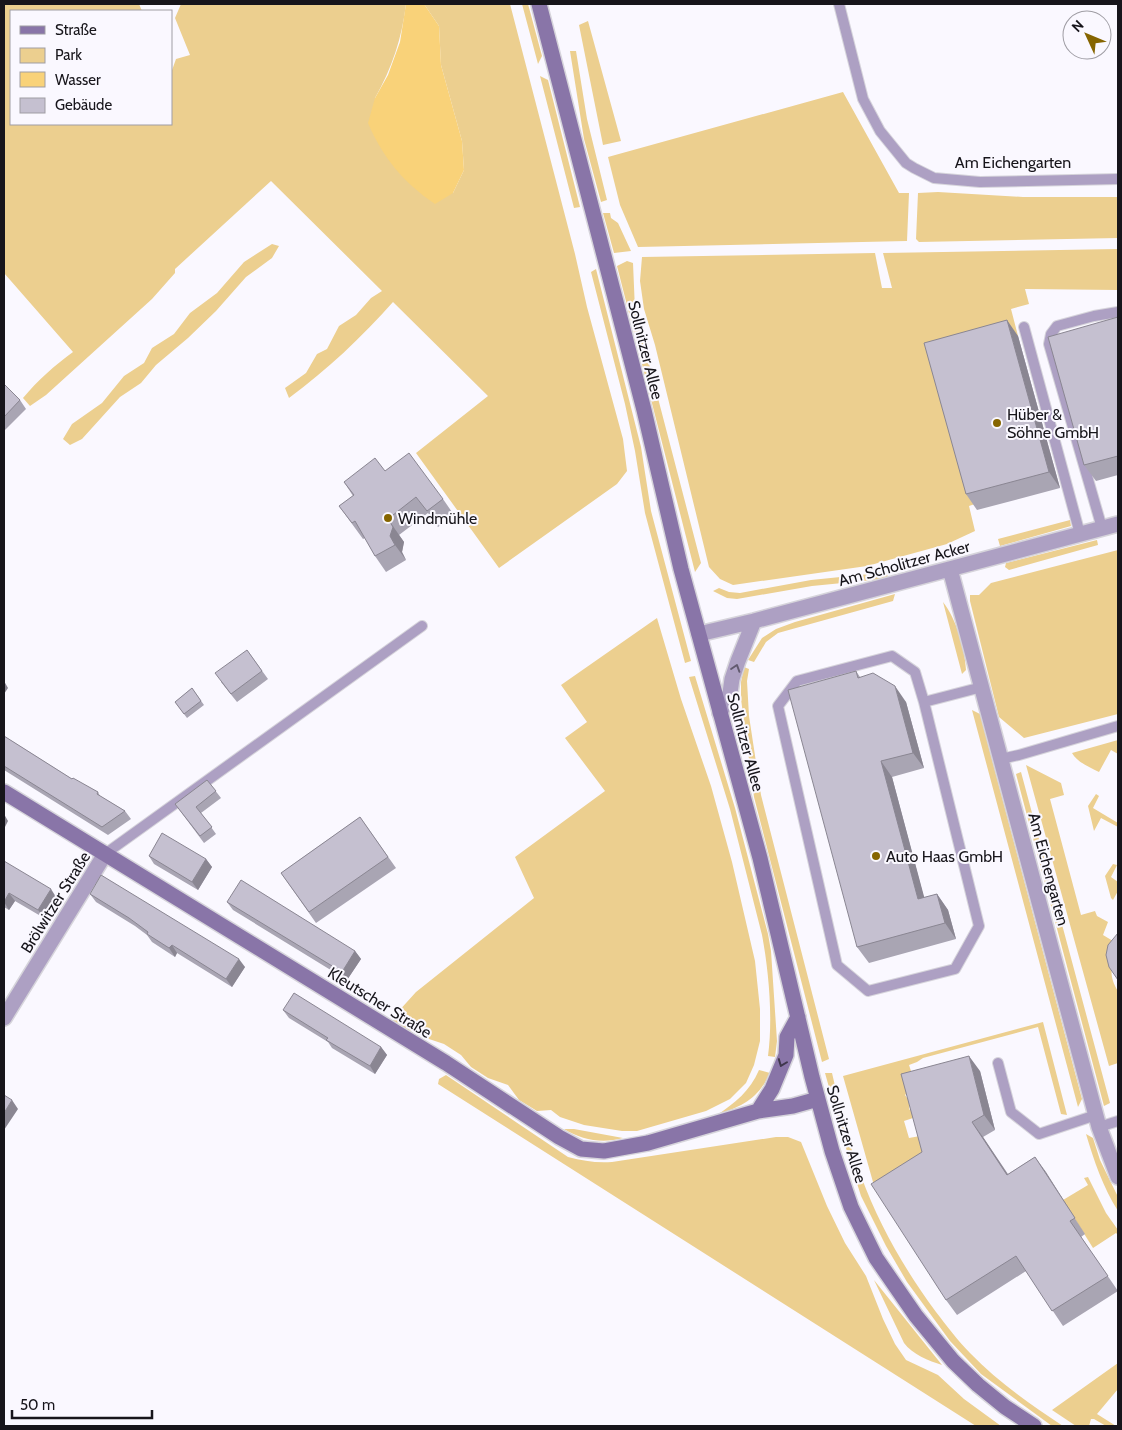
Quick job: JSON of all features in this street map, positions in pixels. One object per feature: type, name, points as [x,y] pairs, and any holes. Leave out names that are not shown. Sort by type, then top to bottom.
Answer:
[{"type":"main road","name":"Sollnitzer Allee","points":[[539,4],[644,410],[668,518],[698,634],[760,858],[818,1099],[832,1151],[851,1207],[876,1258],[916,1316],[954,1361],[985,1391],[1034,1426]]},
{"type":"main road","name":"Kleutscher Straße","points":[[4,792],[446,1063],[559,1137],[582,1149],[604,1151],[648,1143],[758,1111],[793,1106],[818,1099]]},
{"type":"main road","points":[[758,1111],[772,1089],[786,1055],[788,1037],[798,1017]]},
{"type":"street","name":"Am Scholitzer Acker","points":[[698,634],[754,622],[1118,524]]},
{"type":"street","name":"Am Eichengarten","points":[[950,569],[1098,1121],[1118,1177]]},
{"type":"street","points":[[720,713],[730,692],[732,679],[754,622]]},
{"type":"street","name":"Brölwitzer Straße","points":[[4,1018],[105,854]]},
{"type":"lane","name":"Am Eichengarten","points":[[839,4],[863,99],[880,131],[906,163],[934,178],[980,182],[1118,179]]},
{"type":"lane","points":[[1102,528],[1049,344],[1051,334],[1057,326],[1118,312]]},
{"type":"lane","points":[[1024,327],[1080,534]]},
{"type":"lane","points":[[105,854],[422,626]]},
{"type":"lane","points":[[892,656],[915,672],[924,702],[979,926],[955,968],[868,991],[837,965],[778,706],[797,680],[892,656]]},
{"type":"lane","points":[[924,702],[982,687]]},
{"type":"lane","points":[[1001,759],[1118,726]]},
{"type":"lane","points":[[998,1063],[1011,1112],[1039,1134],[1098,1121],[1118,1121]]},
{"type":"green space","points":[[4,4],[139,4],[142,10],[10,10],[10,125],[172,125],[172,70],[176,59],[190,55],[175,18],[181,4],[406,4],[402,29],[395,52],[375,98],[453,193],[464,170],[462,141],[441,65],[439,26],[424,4],[510,4],[587,307],[623,439],[627,471],[617,484],[499,568],[416,453],[488,396],[393,302],[344,353],[289,398],[285,388],[306,373],[317,354],[327,349],[339,326],[356,315],[371,298],[382,291],[271,181],[175,269],[175,273],[152,299],[46,395],[30,406],[23,398],[47,373],[73,352],[4,273]]},
{"type":"green space","points":[[522,4],[528,4],[542,56],[538,64]]},
{"type":"green space","points":[[588,21],[621,141],[603,145],[579,25]]},
{"type":"green space","points":[[570,51],[576,51],[587,119],[607,200],[601,202],[584,139]]},
{"type":"green space","points":[[540,76],[548,80],[580,207],[574,208]]},
{"type":"green space","points":[[843,92],[899,193],[909,193],[907,241],[638,247],[620,205],[608,157]]},
{"type":"green space","points":[[938,192],[1023,197],[1118,197],[1118,238],[919,242],[916,239],[918,193]]},
{"type":"green space","points":[[603,213],[610,213],[611,218],[618,223],[631,251],[614,253]]},
{"type":"green space","points":[[272,244],[279,246],[272,258],[246,277],[216,311],[156,365],[141,383],[120,397],[82,439],[70,445],[63,439],[72,424],[102,403],[124,376],[144,363],[152,348],[174,334],[190,313],[217,293],[244,262]]},
{"type":"green space","points":[[1118,249],[1118,290],[1025,289],[1029,304],[1011,309],[1018,336],[935,359],[975,504],[969,506],[975,531],[947,544],[867,566],[733,585],[720,579],[709,567],[655,345],[644,309],[640,281],[642,257],[875,253],[882,288],[892,288],[883,253]]},
{"type":"green space","points":[[627,261],[633,263],[635,310],[701,563],[695,572],[617,266]]},
{"type":"green space","points":[[596,269],[641,447],[651,511],[691,661],[685,663],[645,513],[625,404],[591,272]]},
{"type":"green space","points":[[1070,520],[1071,526],[1000,546],[998,539]]},
{"type":"green space","points":[[1097,540],[1098,545],[1009,570],[1005,567],[1006,563]]},
{"type":"green space","points":[[1118,550],[1118,714],[1024,738],[999,717],[970,595],[979,595],[991,583]]},
{"type":"green space","points":[[886,571],[888,577],[873,580],[812,586],[737,599],[727,598],[713,591],[719,588],[729,592],[740,593],[811,580]]},
{"type":"green space","points":[[895,594],[893,601],[778,633],[766,642],[754,662],[748,660],[762,638],[776,629]]},
{"type":"green space","points":[[943,602],[952,616],[962,643],[966,670],[962,674]]},
{"type":"green space","points":[[657,618],[681,699],[711,786],[732,862],[755,961],[760,1009],[760,1041],[754,1065],[746,1083],[730,1099],[706,1111],[637,1131],[622,1131],[584,1125],[560,1117],[551,1110],[537,1111],[519,1100],[508,1085],[488,1078],[471,1067],[461,1055],[444,1044],[429,1039],[418,1030],[406,1032],[393,1021],[397,1013],[416,992],[534,898],[515,857],[605,791],[565,738],[587,722],[561,685]]},
{"type":"green space","points":[[744,667],[749,669],[747,681],[749,716],[761,795],[829,1059],[822,1062],[754,797],[741,699],[741,682]]},
{"type":"green space","points":[[695,676],[735,808],[768,934],[771,951],[777,1041],[775,1057],[768,1056],[770,996],[762,935],[730,809],[689,677]]},
{"type":"green space","points":[[972,710],[980,714],[1082,1099],[1078,1107]]},
{"type":"green space","points":[[1118,740],[1118,754],[1111,750],[1099,772],[1080,762],[1072,753]]},
{"type":"green space","points":[[1026,765],[1061,783],[1064,795],[1050,799],[1081,915],[1095,911],[1097,916],[1108,922],[1103,935],[1118,944],[1112,962],[1112,974],[1118,991],[1118,1063],[1109,1066]]},
{"type":"green space","points":[[1021,772],[1110,1103],[1104,1106],[1016,774]]},
{"type":"green space","points":[[1096,794],[1099,796],[1093,808],[1118,823],[1118,827],[1101,818],[1094,831],[1088,806]]},
{"type":"green space","points":[[1113,864],[1117,865],[1111,877],[1118,882],[1118,891],[1113,900],[1105,876]]},
{"type":"green space","points":[[1043,1022],[1067,1115],[1061,1114],[1038,1027],[923,1058],[909,1065],[912,1074],[910,1090],[905,1095],[910,1102],[909,1110],[915,1104],[919,1116],[904,1121],[909,1138],[920,1136],[927,1158],[879,1194],[873,1182],[843,1076]]},
{"type":"green space","points":[[759,1070],[770,1073],[755,1095],[742,1105],[717,1115],[741,1096]]},
{"type":"green space","points":[[825,1073],[832,1073],[852,1151],[876,1212],[903,1263],[925,1296],[957,1338],[981,1364],[1015,1392],[1063,1426],[1052,1426],[981,1374],[950,1341],[907,1282],[886,1246],[861,1196]]},
{"type":"green space","points":[[446,1075],[568,1157],[579,1160],[612,1162],[776,1137],[788,1137],[801,1142],[827,1206],[845,1243],[866,1276],[883,1319],[895,1344],[906,1360],[938,1375],[964,1399],[1001,1426],[976,1426],[438,1084],[439,1079]]},
{"type":"green space","points":[[564,1129],[574,1129],[623,1138],[607,1141],[592,1140]]},
{"type":"green space","points":[[1086,1134],[1093,1138],[1100,1160],[1118,1197],[1118,1211],[1099,1174]]},
{"type":"green space","points":[[1088,1177],[1106,1213],[1118,1230],[1118,1235],[1116,1233],[1093,1248],[1063,1200],[1088,1185],[1084,1178]]},
{"type":"green space","points":[[874,1280],[942,1365],[916,1354],[907,1347]]},
{"type":"green space","points":[[1118,1363],[1118,1389],[1097,1414],[1116,1426],[1106,1426],[1091,1419],[1089,1426],[1076,1426],[1052,1410]]},
{"type":"water","points":[[406,4],[424,4],[439,26],[441,65],[462,141],[464,170],[453,193],[435,204],[413,187],[395,168],[380,147],[368,123],[375,98],[388,75],[400,42]]},
{"type":"building","points":[[1118,317],[1118,456],[1084,465],[1048,337]]},
{"type":"building","name":"Hüber & Söhne GmbH","points":[[1007,320],[1049,472],[966,494],[924,343]]},
{"type":"building","points":[[4,384],[20,400],[4,417]]},
{"type":"building","name":"Windmühle","points":[[409,453],[443,499],[427,511],[416,497],[388,519],[393,527],[390,536],[395,545],[375,556],[355,521],[352,523],[339,506],[354,495],[344,482],[375,458],[385,471]]},
{"type":"building","points":[[247,650],[262,671],[231,694],[215,673]]},
{"type":"building","name":"Auto Haas GmbH","points":[[856,671],[858,678],[873,673],[895,686],[913,753],[881,761],[918,899],[937,894],[945,923],[857,947],[788,690]]},
{"type":"building","points":[[192,688],[201,701],[184,714],[175,702]]},
{"type":"building","points":[[4,736],[72,779],[98,792],[97,794],[125,811],[102,827],[4,766]]},
{"type":"building","points":[[207,780],[216,791],[196,807],[212,827],[200,836],[175,804]]},
{"type":"building","points":[[360,817],[388,857],[309,912],[281,873]]},
{"type":"building","points":[[162,833],[206,859],[192,882],[149,856]]},
{"type":"building","points":[[4,861],[51,889],[38,910],[9,893],[4,902]]},
{"type":"building","points":[[101,875],[239,959],[226,979],[172,945],[169,948],[147,934],[148,932],[129,918],[90,894]]},
{"type":"building","points":[[241,880],[355,951],[342,972],[227,902]]},
{"type":"building","points":[[1118,933],[1118,980],[1109,967],[1106,955],[1108,945]]},
{"type":"building","points":[[294,993],[381,1047],[370,1066],[326,1040],[328,1038],[283,1010]]},
{"type":"building","points":[[969,1056],[984,1115],[972,1122],[1007,1175],[1035,1157],[1075,1218],[1070,1221],[1108,1276],[1052,1311],[1016,1256],[946,1300],[871,1184],[922,1152],[901,1074]]},
{"type":"building","points":[[4,1095],[12,1100],[4,1113]]},
{"type":"place","name":"Hüber & Söhne GmbH","points":[[997,423]]},
{"type":"place","name":"Windmühle","points":[[388,518]]},
{"type":"place","name":"Auto Haas GmbH","points":[[876,856]]}]
